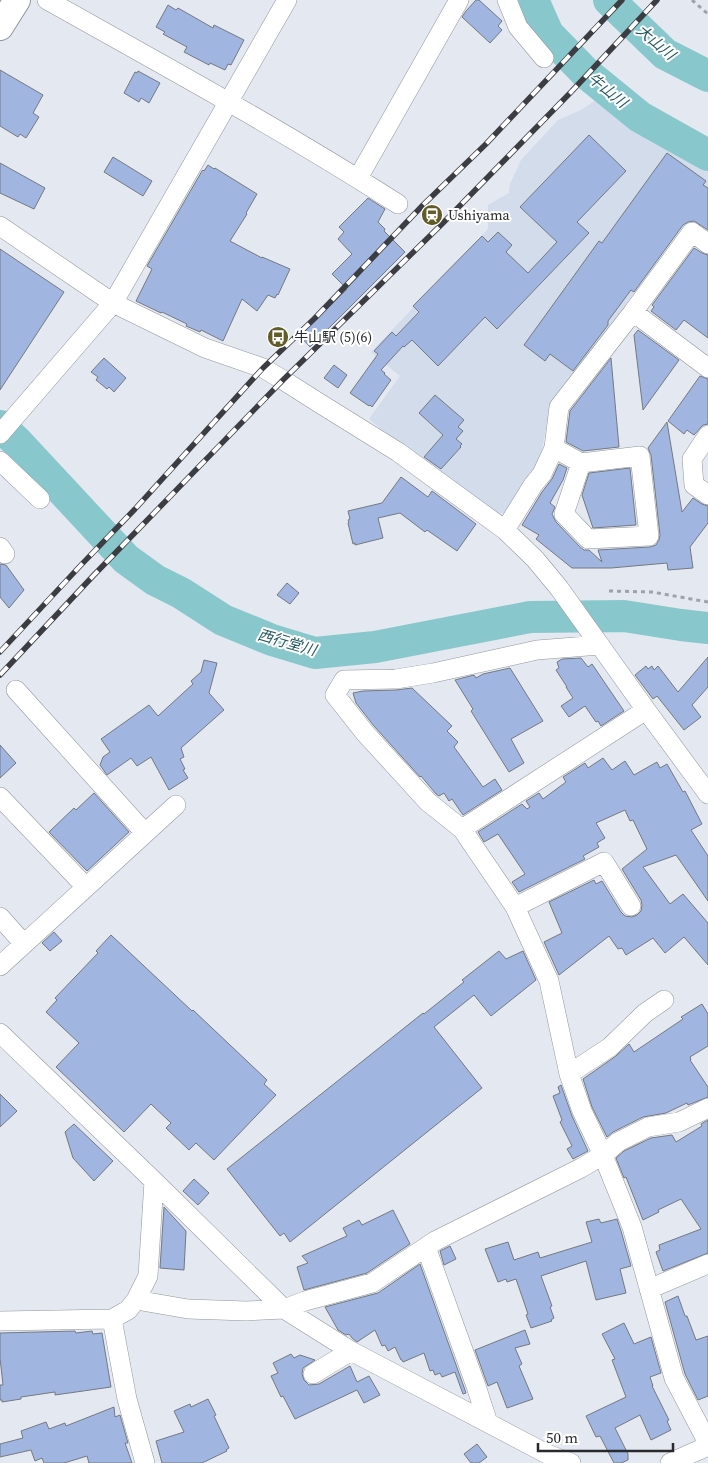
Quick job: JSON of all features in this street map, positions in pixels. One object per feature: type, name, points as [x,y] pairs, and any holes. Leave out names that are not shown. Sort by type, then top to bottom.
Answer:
[{"type":"main road","points":[[0,27],[17,0]]},
{"type":"street","points":[[47,0],[229,102],[358,178],[398,204]]},
{"type":"street","points":[[0,434],[113,303],[287,0]]},
{"type":"street","points":[[358,178],[459,0]]},
{"type":"street","points":[[507,0],[518,27],[544,58]]},
{"type":"street","points":[[0,226],[113,303],[205,348],[263,368],[283,380],[398,452],[504,530],[535,560],[559,588],[708,794]]},
{"type":"street","points":[[504,530],[532,485],[542,474],[554,448],[559,407],[692,232],[708,244]]},
{"type":"street","points":[[633,312],[708,368]]},
{"type":"street","points":[[708,435],[692,459],[694,485],[708,495]]},
{"type":"street","points":[[554,448],[582,463],[640,456],[649,536],[588,538],[564,514],[582,463]]},
{"type":"street","points":[[0,461],[40,499]]},
{"type":"street","points":[[597,641],[537,650],[396,679],[344,680],[335,695],[365,733],[428,802],[462,829],[515,907],[549,981],[569,1074],[582,1111],[603,1155],[632,1227],[674,1378],[708,1444],[670,1463]]},
{"type":"street","points":[[16,690],[145,833]]},
{"type":"street","points":[[462,829],[646,710]]},
{"type":"street","points":[[0,798],[86,887]]},
{"type":"street","points":[[0,966],[176,805]]},
{"type":"street","points":[[515,907],[604,862],[631,906]]},
{"type":"street","points":[[0,917],[24,944]]},
{"type":"street","points":[[569,1074],[610,1048],[645,1013],[664,1000]]},
{"type":"street","points":[[0,1033],[284,1309],[352,1351],[547,1454],[571,1463]]},
{"type":"street","points":[[136,1300],[188,1309],[246,1311],[284,1309],[372,1282],[426,1247],[479,1218],[582,1168],[603,1155],[618,1142],[648,1127],[679,1122],[708,1108]]},
{"type":"street","points":[[0,1321],[112,1319],[128,1310],[136,1300],[148,1276],[154,1181]]},
{"type":"street","points":[[426,1247],[488,1423]]},
{"type":"street","points":[[649,1289],[708,1264]]},
{"type":"street","points":[[112,1319],[127,1399],[144,1463]]},
{"type":"street","points":[[313,1374],[352,1351]]},
{"type":"path","points":[[692,0],[708,14]]},
{"type":"path","points":[[609,591],[652,592],[708,602]]},
{"type":"shaded area","points":[[602,96],[634,123],[708,165],[708,190],[550,409],[538,469],[508,512],[497,514],[369,419],[400,376],[371,352],[488,229],[488,205],[509,193],[510,184],[521,160],[558,120],[581,110]]},
{"type":"building","points":[[476,0],[479,0],[502,21],[498,26],[502,30],[490,43],[462,17]]},
{"type":"building","points":[[168,5],[176,10],[178,8],[213,28],[214,25],[244,40],[231,65],[228,64],[225,70],[210,63],[209,65],[184,52],[187,47],[163,34],[165,32],[156,27]]},
{"type":"building","points":[[0,70],[43,95],[33,113],[39,117],[26,138],[20,134],[18,137],[0,126]]},
{"type":"building","points":[[138,71],[160,83],[149,103],[141,98],[139,102],[124,93],[135,72],[137,73]]},
{"type":"building","points":[[589,135],[626,171],[577,222],[589,233],[497,329],[485,317],[438,366],[412,340],[403,346],[381,370],[391,380],[372,407],[350,393],[378,354],[374,351],[392,332],[396,336],[419,312],[413,306],[482,236],[488,242],[498,232],[512,245],[506,252],[528,273],[557,242],[520,207]]},
{"type":"building","points":[[667,153],[706,181],[703,185],[708,188],[708,230],[694,221],[683,225],[634,292],[631,290],[608,321],[608,325],[573,371],[550,354],[545,361],[524,345],[599,241],[602,243]]},
{"type":"building","points":[[113,157],[152,181],[143,196],[104,172]]},
{"type":"building","points":[[0,163],[45,188],[34,209],[0,193]]},
{"type":"building","points":[[208,165],[257,194],[230,241],[262,258],[290,269],[278,295],[275,298],[268,295],[257,311],[242,299],[223,341],[201,330],[200,332],[186,326],[187,324],[136,301],[152,269],[147,266],[202,171]]},
{"type":"building","points":[[368,198],[385,209],[378,222],[385,229],[384,231],[405,252],[310,347],[300,336],[347,289],[332,274],[352,254],[338,239],[344,232],[339,227]]},
{"type":"building","points":[[694,248],[708,255],[708,338],[684,320],[676,330],[651,311],[654,307],[652,305]]},
{"type":"building","points":[[0,249],[64,292],[0,390]]},
{"type":"building","points":[[638,330],[679,360],[643,410],[634,335]]},
{"type":"building","points":[[104,358],[126,378],[114,392],[96,380],[98,377],[91,372]]},
{"type":"building","points":[[611,358],[619,447],[583,451],[566,442],[570,411]]},
{"type":"building","points":[[334,365],[347,375],[338,388],[324,378]]},
{"type":"building","points":[[700,376],[708,379],[708,424],[703,425],[694,435],[687,430],[684,434],[668,421]]},
{"type":"building","points":[[435,395],[464,420],[458,427],[463,431],[456,439],[462,444],[461,447],[441,469],[424,457],[443,435],[419,413]]},
{"type":"building","points":[[667,422],[682,512],[693,498],[708,506],[708,523],[690,547],[693,568],[668,570],[667,563],[611,568],[572,568],[536,539],[539,535],[522,525],[552,479],[559,464],[567,468],[563,480],[550,503],[555,507],[552,514],[556,522],[580,547],[584,550],[589,550],[602,562],[598,550],[656,545],[660,535],[651,455],[648,448]]},
{"type":"building","points":[[630,468],[636,525],[593,528],[582,495],[589,473]]},
{"type":"building","points":[[401,477],[428,497],[432,491],[476,524],[457,551],[427,530],[425,532],[400,513],[378,518],[383,538],[353,544],[348,523],[350,519],[348,511],[382,503]]},
{"type":"building","points":[[0,564],[6,565],[24,590],[9,608],[0,597]]},
{"type":"building","points":[[287,583],[299,593],[290,604],[277,595]]},
{"type":"building","points":[[708,657],[708,687],[692,705],[701,717],[684,730],[657,696],[653,699],[635,675],[646,666],[648,669],[652,666],[654,670],[658,666],[678,692]]},
{"type":"building","points":[[581,658],[588,667],[592,664],[624,711],[601,726],[585,706],[569,717],[561,706],[573,698],[556,670],[559,668],[557,662],[562,659]]},
{"type":"building","points":[[204,660],[217,663],[209,693],[224,710],[181,748],[184,757],[180,759],[185,769],[183,770],[188,778],[169,790],[151,757],[137,766],[131,758],[107,775],[100,765],[103,757],[110,752],[101,739],[149,705],[158,716],[193,684],[191,681],[201,672]]},
{"type":"building","points":[[510,668],[543,721],[511,739],[524,763],[509,772],[471,711],[473,709],[455,680],[474,675],[476,678],[483,674]]},
{"type":"building","points":[[412,688],[452,726],[447,731],[458,742],[454,747],[483,787],[495,779],[502,790],[463,815],[452,799],[449,801],[444,793],[439,796],[436,794],[374,726],[356,703],[353,693]]},
{"type":"building","points":[[0,745],[16,763],[0,778]]},
{"type":"building","points":[[603,758],[612,770],[625,761],[634,775],[657,762],[660,768],[667,764],[683,792],[685,791],[702,824],[691,830],[708,856],[708,901],[676,855],[643,867],[670,904],[683,894],[708,923],[708,965],[684,937],[665,953],[653,938],[626,955],[622,948],[618,949],[609,936],[559,975],[544,942],[562,933],[549,902],[594,880],[596,884],[602,881],[625,916],[632,917],[641,911],[641,900],[622,869],[647,849],[633,820],[630,821],[625,810],[596,823],[605,838],[597,843],[599,847],[583,856],[585,859],[519,892],[512,882],[525,874],[498,834],[484,842],[478,832],[522,804],[527,809],[530,807],[526,801],[539,793],[543,799],[566,782],[563,777],[585,763],[588,768]]},
{"type":"building","points":[[94,793],[129,832],[87,871],[49,832],[74,808],[76,810]]},
{"type":"building","points":[[54,932],[62,941],[50,951],[42,943]]},
{"type":"building","points":[[111,935],[267,1080],[264,1084],[276,1095],[214,1160],[196,1143],[189,1150],[166,1128],[171,1123],[151,1104],[124,1132],[56,1067],[79,1043],[46,1012],[57,1000],[55,998],[98,953],[96,951]]},
{"type":"building","points":[[499,951],[506,959],[523,951],[536,980],[491,1016],[474,995],[434,1027],[482,1088],[290,1242],[284,1233],[280,1236],[227,1169],[464,982],[462,980]]},
{"type":"building","points":[[702,1004],[708,1014],[708,1046],[690,1057],[690,1060],[708,1087],[708,1097],[688,1105],[687,1103],[666,1113],[643,1117],[607,1137],[592,1107],[583,1079],[616,1056],[629,1044],[634,1052]]},
{"type":"building","points":[[561,1085],[572,1116],[588,1151],[573,1159],[567,1149],[572,1146],[560,1122],[562,1120],[553,1096],[560,1093],[558,1087]]},
{"type":"building","points":[[0,1094],[17,1111],[0,1127]]},
{"type":"building","points":[[708,1120],[708,1253],[663,1271],[656,1252],[660,1250],[659,1245],[701,1229],[681,1199],[643,1220],[626,1177],[624,1178],[616,1158],[624,1151],[651,1138],[672,1135],[676,1142],[702,1126],[701,1124]]},
{"type":"building","points":[[74,1124],[113,1161],[94,1181],[73,1158],[65,1132]]},
{"type":"building","points":[[194,1179],[209,1193],[198,1205],[183,1191]]},
{"type":"building","points":[[164,1207],[186,1231],[184,1270],[160,1268]]},
{"type":"building","points":[[393,1210],[410,1244],[367,1273],[304,1290],[297,1267],[308,1263],[302,1256],[347,1236],[343,1228],[359,1220],[362,1225]]},
{"type":"building","points":[[599,1219],[601,1223],[617,1219],[631,1266],[620,1269],[626,1293],[596,1300],[586,1261],[541,1276],[552,1306],[550,1307],[554,1318],[552,1321],[531,1328],[516,1279],[507,1282],[506,1279],[498,1282],[485,1249],[508,1242],[514,1260],[538,1252],[540,1258],[592,1242],[586,1222]]},
{"type":"building","points":[[450,1246],[456,1259],[444,1265],[440,1251]]},
{"type":"building","points":[[420,1264],[466,1393],[463,1394],[455,1372],[442,1377],[440,1373],[435,1375],[433,1370],[430,1371],[424,1353],[403,1362],[395,1347],[388,1351],[385,1345],[382,1346],[375,1330],[357,1342],[349,1334],[346,1335],[338,1330],[325,1307],[378,1293]]},
{"type":"building","points":[[678,1296],[696,1340],[708,1336],[708,1396],[698,1400],[685,1374],[665,1302]]},
{"type":"building","points":[[624,1323],[634,1344],[651,1337],[661,1373],[650,1377],[652,1386],[669,1420],[667,1421],[671,1430],[651,1440],[640,1415],[615,1428],[628,1454],[628,1460],[614,1463],[600,1436],[596,1437],[586,1416],[626,1397],[612,1360],[615,1359],[602,1334]]},
{"type":"building","points":[[525,1330],[530,1344],[515,1348],[522,1364],[519,1366],[533,1399],[507,1408],[497,1382],[488,1386],[475,1350]]},
{"type":"building","points":[[75,1331],[76,1333],[92,1331],[93,1334],[102,1333],[111,1387],[55,1395],[55,1392],[2,1402],[0,1400],[0,1385],[3,1385],[0,1333]]},
{"type":"building","points":[[291,1354],[294,1358],[300,1355],[315,1360],[303,1368],[304,1380],[309,1385],[319,1384],[350,1366],[357,1382],[369,1376],[380,1395],[364,1403],[357,1390],[295,1419],[283,1396],[281,1397],[271,1376],[278,1373],[273,1363]]},
{"type":"building","points":[[208,1399],[229,1448],[227,1451],[202,1463],[162,1463],[156,1441],[184,1432],[174,1411],[190,1404],[191,1407]]},
{"type":"building","points":[[114,1407],[115,1417],[120,1415],[128,1443],[125,1443],[132,1463],[89,1463],[87,1456],[64,1463],[44,1463],[42,1458],[35,1461],[31,1450],[0,1457],[0,1444],[23,1438],[21,1431],[46,1422],[49,1429],[65,1423],[66,1426]]},
{"type":"building","points":[[477,1444],[487,1457],[479,1463],[471,1463],[464,1454]]},
{"type":"waterway","name":"牛山川","points":[[533,0],[548,34],[586,73],[640,117],[708,155]]},
{"type":"waterway","name":"大山川","points":[[609,0],[665,54],[708,76]]},
{"type":"waterway","name":"西行堂川","points":[[0,426],[126,559],[155,580],[181,593],[223,620],[272,640],[315,653],[375,647],[530,617],[624,616],[708,628]]},
{"type":"railway","points":[[0,652],[135,509],[263,368],[315,318],[423,205],[486,144],[622,0]]},
{"type":"railway","points":[[0,675],[283,380],[443,223],[572,91],[657,0]]},
{"type":"place","name":"Ushiyama","points":[[432,215]]},
{"type":"place","name":"牛山駅 (5)(6)","points":[[278,337]]}]
